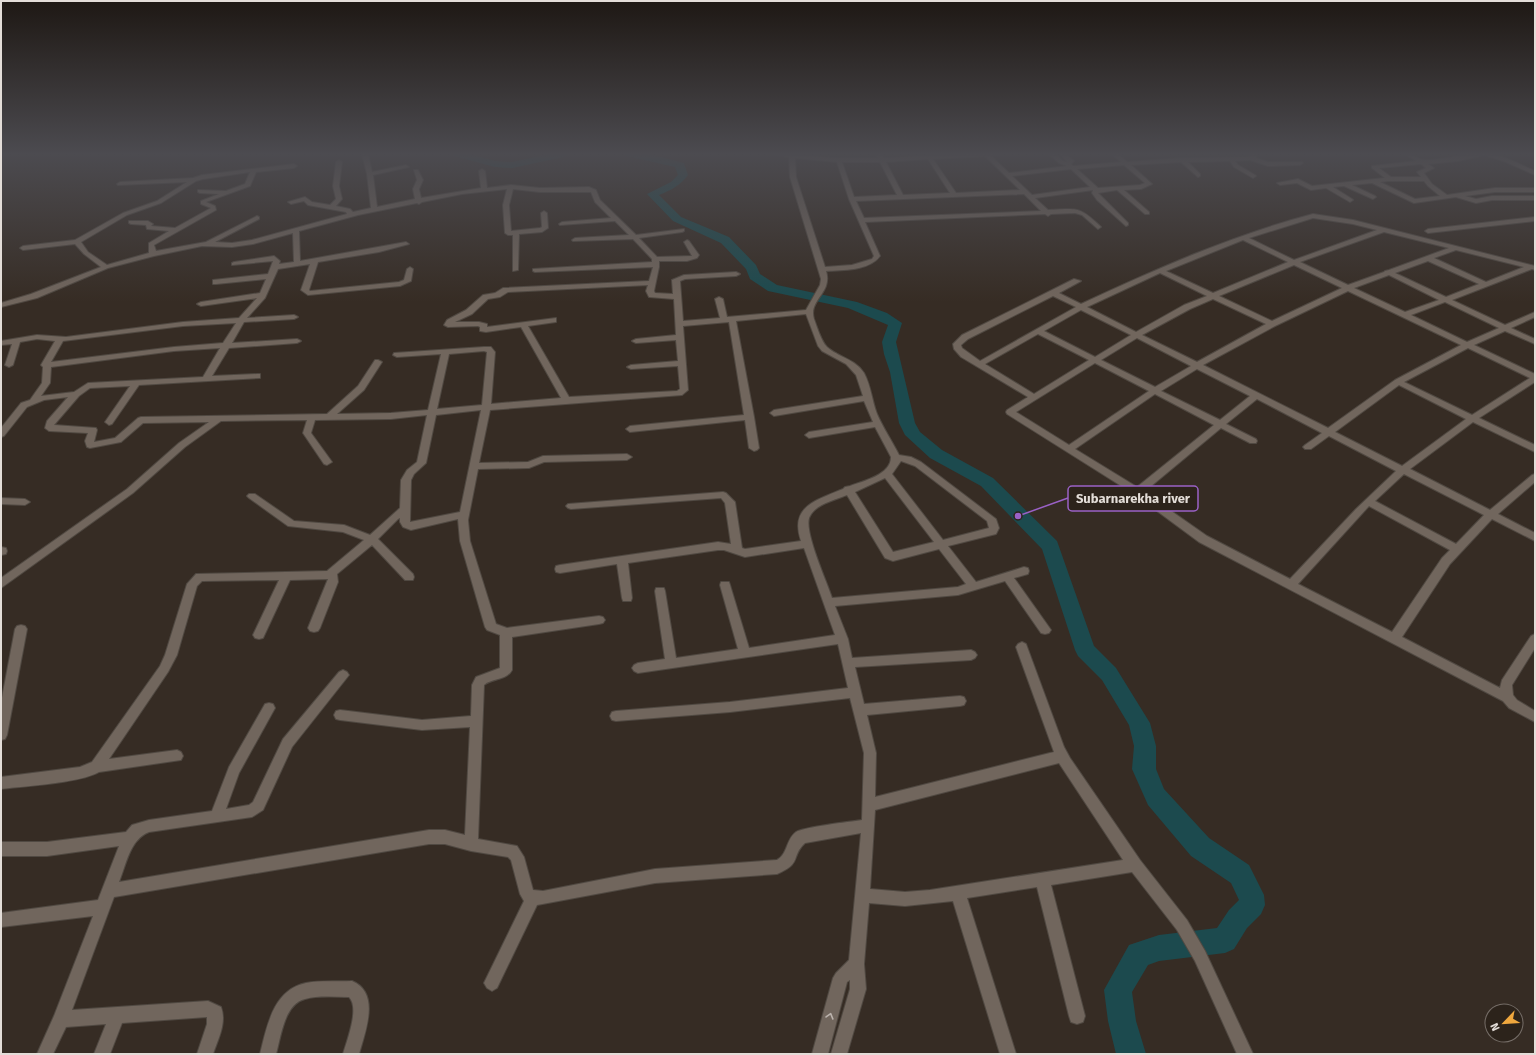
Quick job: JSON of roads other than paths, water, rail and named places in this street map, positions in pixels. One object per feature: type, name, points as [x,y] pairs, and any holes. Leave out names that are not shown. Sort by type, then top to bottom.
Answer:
[{"type":"street","points":[[23,248],[77,242],[125,214],[156,203]]},
{"type":"street","points":[[153,254],[151,244],[214,209],[213,207],[203,203]]},
{"type":"street","points":[[309,203],[348,210],[351,215]]},
{"type":"street","points":[[332,207],[335,203]]},
{"type":"street","points":[[373,203],[374,210]]},
{"type":"street","points":[[1,305],[34,296],[106,267],[153,254],[192,245],[232,245],[252,242],[351,215],[412,203]]},
{"type":"street","points":[[506,203],[507,232],[516,233],[544,229],[544,213]]},
{"type":"street","points":[[599,203],[617,219],[656,261]]},
{"type":"street","points":[[802,203],[825,279],[824,285],[810,310],[821,344],[825,349],[856,367],[860,374],[878,424],[896,457],[894,468],[887,474],[813,506],[806,512],[802,521],[808,544],[842,639],[870,753],[868,825],[856,964],[858,989],[839,1054]]},
{"type":"street","points":[[822,269],[865,265],[876,260],[877,256],[854,203]]},
{"type":"street","points":[[1037,203],[1048,214]]},
{"type":"street","points":[[1104,203],[1126,224]]},
{"type":"street","points":[[1136,203],[1147,213]]},
{"type":"street","points":[[862,220],[1078,212],[1084,214],[1098,227]]},
{"type":"street","points":[[980,364],[1081,308],[1161,271],[1243,238],[1313,216],[1332,218],[1383,230],[1533,268]]},
{"type":"street","points":[[208,244],[257,218]]},
{"type":"street","points":[[562,224],[617,219]]},
{"type":"street","points":[[1428,231],[1535,219]]},
{"type":"street","points":[[131,222],[148,223],[150,224],[148,226],[149,228],[177,230]]},
{"type":"street","points":[[296,229],[298,264]]},
{"type":"street","points":[[575,240],[634,237],[682,230]]},
{"type":"street","points":[[1383,230],[1294,262],[1212,296],[1136,335],[1010,412],[1137,492],[1203,539],[1506,697],[1513,704],[1535,717]]},
{"type":"street","points":[[515,270],[516,233]]},
{"type":"street","points":[[1243,238],[1535,378]]},
{"type":"street","points":[[77,242],[86,253],[106,267]]},
{"type":"street","points":[[535,270],[687,259],[695,257],[696,255],[686,242]]},
{"type":"street","points":[[275,267],[376,251],[406,244]]},
{"type":"street","points":[[1069,449],[1155,391],[1196,366],[1272,324],[1348,288],[1387,272],[1456,248]]},
{"type":"street","points":[[206,380],[242,319],[262,295],[277,261],[274,258],[234,264]]},
{"type":"street","points":[[1428,258],[1484,284]]},
{"type":"street","points":[[314,260],[305,290],[308,293],[400,284],[407,281],[410,269]]},
{"type":"street","points":[[656,261],[650,291],[652,295],[678,297]]},
{"type":"street","points":[[1405,315],[1484,284],[1533,268]]},
{"type":"street","points":[[1161,271],[1272,324]]},
{"type":"street","points":[[1387,272],[1535,342]]},
{"type":"street","points":[[257,376],[179,382],[137,382],[88,386],[76,394],[50,423],[49,428],[93,430],[88,441],[90,445],[118,440],[141,420],[374,417],[566,400],[682,392],[684,390],[676,280],[678,278],[736,274]]},
{"type":"street","points":[[216,282],[271,276]]},
{"type":"street","points":[[1034,397],[958,349],[957,344],[960,341],[1078,282]]},
{"type":"street","points":[[553,320],[486,330],[484,329],[484,326],[479,324],[448,325],[450,322],[469,312],[484,298],[506,290],[652,283]]},
{"type":"street","points":[[1054,293],[1535,537]]},
{"type":"street","points":[[201,304],[262,295]]},
{"type":"street","points":[[719,298],[728,319],[750,417],[754,448]]},
{"type":"street","points":[[679,324],[810,310]]},
{"type":"street","points":[[1308,447],[1398,382],[1504,327],[1535,314]]},
{"type":"street","points":[[1,343],[44,337],[60,339],[183,324],[242,319],[294,317]]},
{"type":"street","points":[[524,325],[566,400]]},
{"type":"street","points":[[1038,331],[1253,441]]},
{"type":"street","points":[[636,341],[680,337]]},
{"type":"street","points":[[33,401],[46,383],[48,377],[45,365],[60,339]]},
{"type":"street","points":[[9,365],[17,340]]},
{"type":"street","points":[[45,365],[174,349],[297,341]]},
{"type":"street","points":[[397,356],[484,349],[488,349],[491,352],[486,408],[464,514],[465,541],[491,627],[506,633],[599,620]]},
{"type":"street","points":[[445,352],[421,463],[410,472],[406,480],[405,522],[407,526],[411,526],[464,514]]},
{"type":"street","points":[[329,417],[361,388],[378,362]]},
{"type":"street","points":[[631,367],[682,363]]},
{"type":"street","points":[[1291,585],[1369,502],[1403,471],[1471,419],[1535,378]]},
{"type":"street","points":[[109,422],[137,382]]},
{"type":"street","points":[[1398,382],[1535,449]]},
{"type":"street","points":[[1,434],[24,405],[33,401],[76,394]]},
{"type":"street","points":[[1137,492],[1160,476],[1219,424],[1256,396]]},
{"type":"street","points":[[774,413],[868,398]]},
{"type":"street","points":[[312,417],[307,433],[328,462]]},
{"type":"street","points":[[630,429],[750,417]]},
{"type":"street","points":[[1,584],[130,491],[182,445],[219,419]]},
{"type":"street","points":[[809,434],[878,424]]},
{"type":"street","points":[[474,466],[529,464],[543,459],[627,457]]},
{"type":"street","points":[[848,490],[889,555],[898,557],[992,531],[994,524],[991,519],[918,464],[908,459],[896,457]]},
{"type":"street","points":[[887,474],[974,587]]},
{"type":"street","points":[[1394,639],[1446,561],[1490,515],[1535,477]]},
{"type":"street","points":[[571,506],[723,495],[730,502],[737,551]]},
{"type":"street","points":[[252,496],[292,524],[344,529],[372,539],[409,576]]},
{"type":"street","points":[[1,501],[25,502]]},
{"type":"street","points":[[1369,502],[1458,549]]},
{"type":"street","points":[[1,783],[80,773],[89,771],[97,766],[164,669],[171,655],[192,584],[195,580],[207,577],[329,575],[405,510]]},
{"type":"street","points":[[560,569],[718,546],[725,546],[745,553],[808,544]]},
{"type":"street","points":[[622,560],[627,598]]},
{"type":"street","points":[[829,602],[946,592],[974,587],[1024,571]]},
{"type":"street","points":[[259,634],[288,575]]},
{"type":"street","points":[[314,628],[333,582],[332,577],[329,575]]},
{"type":"street","points":[[1008,576],[1045,630]]},
{"type":"street","points":[[725,585],[745,654]]},
{"type":"street","points":[[660,591],[671,663]]},
{"type":"street","points":[[1,735],[21,629]]},
{"type":"street","points":[[471,844],[478,685],[480,680],[500,674],[506,670],[506,633]]},
{"type":"street","points":[[638,668],[842,639]]},
{"type":"street","points":[[1506,697],[1506,684],[1535,639]]},
{"type":"street","points":[[1022,647],[1062,756],[1084,792],[1135,865],[1182,926],[1200,956],[1245,1054]]},
{"type":"street","points":[[848,662],[971,655]]},
{"type":"street","points":[[45,1054],[61,1019],[129,838],[137,830],[148,826],[248,812],[258,806],[287,743],[343,675]]},
{"type":"street","points":[[616,716],[723,708],[855,692]]},
{"type":"street","points":[[859,710],[960,701]]},
{"type":"street","points":[[216,816],[234,771],[269,708]]},
{"type":"street","points":[[340,715],[422,725],[476,721]]},
{"type":"street","points":[[97,766],[177,756]]},
{"type":"street","points":[[869,805],[1062,756]]},
{"type":"street","points":[[110,891],[442,836],[471,844],[512,851],[517,857],[527,894],[533,898],[543,898],[662,876],[777,867],[784,865],[790,860],[795,842],[801,837],[868,825]]},
{"type":"street","points":[[1,849],[47,849],[129,838]]},
{"type":"street","points":[[863,895],[905,899],[958,893],[1135,865]]},
{"type":"street","points":[[1042,879],[1077,1016]]},
{"type":"street","points":[[958,893],[1008,1054]]},
{"type":"street","points":[[492,983],[533,898]]},
{"type":"street","points":[[2,923],[104,907]]},
{"type":"street","points":[[820,1054],[841,978],[856,964]]},
{"type":"street","points":[[268,1054],[282,1009],[287,1001],[295,994],[304,991],[352,989],[358,993],[362,1002],[351,1054]]},
{"type":"street","points":[[61,1019],[208,1009],[215,1013],[215,1024],[205,1054]]},
{"type":"street","points":[[102,1054],[117,1016]]},
{"type":"waterway","points":[[661,203],[677,219],[725,240],[752,268],[754,276],[773,288],[852,305],[868,310],[895,323],[889,342],[897,372],[907,423],[913,435],[936,454],[987,482],[1050,546],[1085,650],[1109,674],[1139,723],[1145,746],[1144,769],[1156,797],[1200,847],[1240,874],[1251,895],[1252,905],[1238,919],[1225,940],[1159,948],[1139,955],[1118,990],[1122,1021],[1131,1054]]},
{"type":"place","name":"Subarnarekha river","points":[[1018,516]]}]
